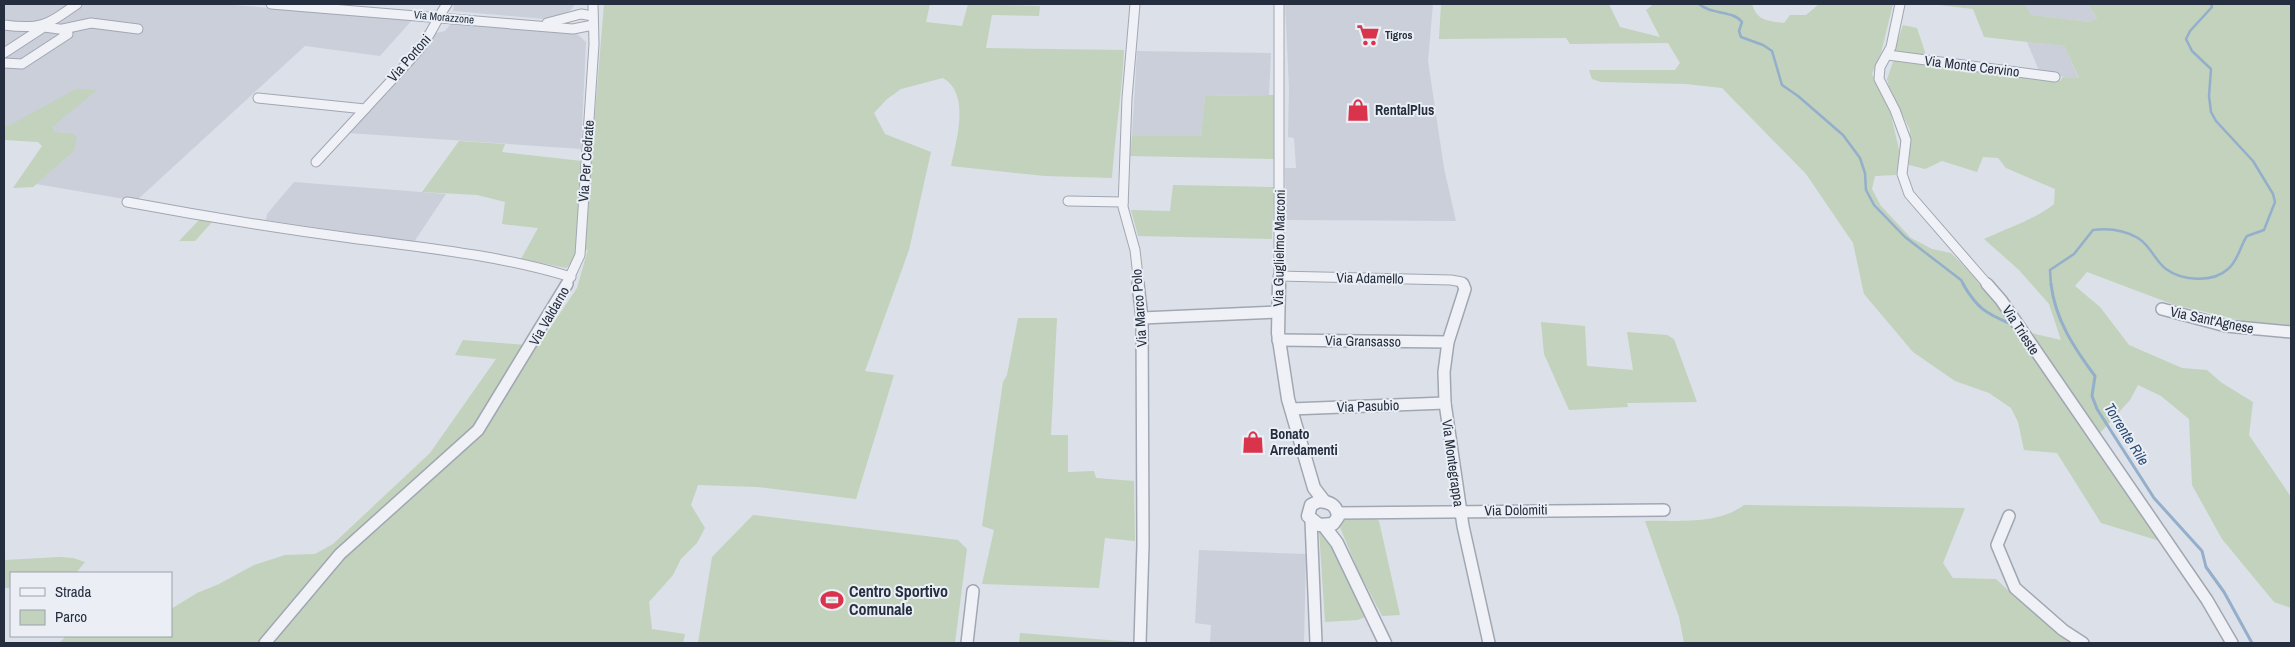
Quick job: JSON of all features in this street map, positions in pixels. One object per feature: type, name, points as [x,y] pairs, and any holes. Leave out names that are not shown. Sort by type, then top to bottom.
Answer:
[{"type":"street","points":[[4,53],[77,4]]},
{"type":"street","name":"Via Morazzone","points":[[271,4],[573,29],[593,25]]},
{"type":"street","name":"Via Portoni","points":[[316,162],[420,48],[436,26],[438,17],[447,4]]},
{"type":"street","points":[[576,14],[582,4]]},
{"type":"street","points":[[593,4],[594,44]]},
{"type":"street","name":"Via Marco Polo","points":[[1135,4],[1127,98],[1123,202],[1134,250],[1142,318],[1140,401],[1143,545],[1140,643]]},
{"type":"street","name":"Via Guglielmo Marconi","points":[[1279,4],[1280,223],[1278,340],[1281,366],[1291,409],[1318,502],[1308,512],[1324,523]]},
{"type":"street","name":"Via Trieste","points":[[1900,4],[1888,55],[1880,67],[1879,79],[1895,110],[1906,140],[1902,174],[1909,194],[2001,300],[2207,600],[2232,643]]},
{"type":"street","name":"Via Morazzone","points":[[526,24],[555,23],[576,14],[593,16]]},
{"type":"street","points":[[63,30],[73,24],[88,22],[138,29]]},
{"type":"street","points":[[4,24],[67,30],[68,34],[22,64],[4,63]]},
{"type":"street","name":"Via Morazzone","points":[[573,29],[583,34],[594,44]]},
{"type":"street","name":"Via Per Cedrate","points":[[571,277],[580,255],[594,44]]},
{"type":"street","name":"Via Monte Cervino","points":[[1888,55],[2055,77]]},
{"type":"street","points":[[258,98],[365,109]]},
{"type":"street","points":[[1068,201],[1123,202]]},
{"type":"street","name":"Via Valdarno","points":[[127,202],[228,221],[497,258],[548,269],[571,277],[478,430],[340,554],[266,643]]},
{"type":"street","name":"Via Adamello","points":[[1278,276],[1451,280],[1462,282]]},
{"type":"street","name":"Via Montegrappa","points":[[1462,282],[1465,289],[1448,342],[1444,372],[1445,403],[1460,511],[1488,643]]},
{"type":"street","name":"Via Sant'Agnese","points":[[2162,309],[2226,326],[2252,330],[2291,332]]},
{"type":"street","points":[[1142,318],[1277,312]]},
{"type":"street","name":"Via Gransasso","points":[[1278,340],[1448,342]]},
{"type":"street","name":"Via Pasubio","points":[[1291,409],[1445,403]]},
{"type":"street","points":[[1316,643],[1324,523],[1333,505],[1318,502]]},
{"type":"street","name":"Via Dolomiti","points":[[1324,523],[1460,511],[1664,510]]},
{"type":"street","points":[[2009,516],[1997,544],[2015,588],[2063,630],[2084,643]]},
{"type":"street","points":[[1324,523],[1338,543],[1385,643]]},
{"type":"street","points":[[967,643],[973,591]]},
{"type":"shaded area","points":[[4,4],[220,4],[413,19],[380,56],[305,46],[136,201],[36,184],[74,151],[71,133],[55,132],[52,127],[14,123],[4,127]]},
{"type":"shaded area","points":[[454,4],[575,4],[571,10],[558,17],[544,19],[453,11]]},
{"type":"shaded area","points":[[1285,4],[1433,4],[1428,61],[1444,168],[1456,221],[1286,220],[1285,168],[1296,168],[1294,138],[1288,137],[1289,88]]},
{"type":"shaded area","points":[[2025,4],[2088,4],[2097,18],[2090,22],[2031,15]]},
{"type":"shaded area","points":[[452,22],[548,29],[576,33],[586,42],[581,149],[348,133],[382,95],[387,94],[436,33],[445,31]]},
{"type":"shaded area","points":[[2027,42],[2064,46],[2079,79],[2040,73]]},
{"type":"shaded area","points":[[1137,51],[1271,53],[1269,95],[1205,96],[1201,136],[1132,136]]},
{"type":"shaded area","points":[[294,182],[446,194],[414,242],[266,220],[267,214]]},
{"type":"shaded area","points":[[1199,550],[1306,554],[1304,643],[1210,643],[1211,625],[1195,623]]},
{"type":"green space","points":[[604,4],[930,4],[926,22],[962,26],[968,4],[1040,6],[1039,16],[992,15],[986,48],[1124,50],[1112,178],[1045,176],[951,166],[958,131],[959,106],[957,95],[952,85],[943,78],[901,89],[887,99],[874,113],[885,134],[931,152],[909,250],[865,371],[894,375],[856,499],[757,487],[698,485],[691,505],[705,528],[697,543],[681,559],[673,575],[649,602],[652,629],[685,634],[683,643],[59,643],[65,637],[172,637],[172,608],[197,593],[219,584],[254,565],[285,555],[315,554],[333,544],[430,453],[496,359],[455,355],[463,340],[538,346],[577,288],[588,249],[566,268],[521,259],[538,228],[502,224],[505,202],[477,195],[422,192],[459,141],[505,144],[502,152],[591,162]]},
{"type":"green space","points":[[1441,4],[1609,4],[1620,27],[1660,37],[1646,10],[1654,4],[1752,4],[1760,17],[1768,21],[1784,23],[1790,15],[1806,15],[1819,4],[1893,4],[1881,53],[1872,74],[1890,111],[1900,154],[1896,175],[1875,176],[1872,189],[1881,206],[1911,238],[1932,249],[1951,253],[1982,284],[2008,318],[2068,409],[2163,542],[2101,523],[2057,453],[2024,450],[2018,422],[2011,408],[1989,393],[1955,381],[1913,352],[1864,294],[1853,243],[1806,174],[1722,88],[1686,84],[1601,82],[1592,79],[1589,70],[1675,70],[1680,63],[1668,43],[1570,44],[1566,38],[1439,39]]},
{"type":"green space","points":[[1931,4],[2025,4],[2031,15],[2090,22],[2097,18],[2088,4],[2291,4],[2291,327],[2247,322],[2172,304],[2087,272],[2075,286],[2100,307],[2129,345],[2182,368],[2207,370],[2222,383],[2253,402],[2249,435],[2291,497],[2291,608],[2274,602],[2222,539],[2192,485],[2189,419],[2161,396],[2138,385],[2130,400],[2100,433],[2031,333],[2061,340],[2049,304],[2019,270],[1984,239],[2046,210],[2054,204],[2055,189],[2006,168],[1998,158],[1983,157],[1977,172],[1942,161],[1925,169],[1909,165],[1910,130],[1887,79],[1894,59],[2060,81],[2063,77],[2079,78],[2064,46],[1984,37],[1973,9]]},
{"type":"green space","points":[[1903,25],[1917,28],[1927,58],[1894,52]]},
{"type":"green space","points":[[76,89],[97,90],[52,127],[55,132],[71,133],[77,137],[74,151],[33,187],[13,188],[42,146],[38,142],[4,140],[4,127]]},
{"type":"green space","points":[[1276,95],[1274,159],[1130,156],[1132,136],[1201,136],[1205,96]]},
{"type":"green space","points":[[1173,185],[1274,187],[1272,239],[1138,236],[1131,210],[1170,211]]},
{"type":"green space","points":[[200,219],[213,221],[195,241],[179,241]]},
{"type":"green space","points":[[1018,318],[1057,318],[1051,435],[1068,435],[1068,472],[1094,471],[1096,478],[1134,481],[1135,541],[1105,538],[1099,588],[982,584],[994,530],[982,526],[1003,382],[1007,375]]},
{"type":"green space","points":[[1541,322],[1585,326],[1587,366],[1633,370],[1627,332],[1667,335],[1674,339],[1697,402],[1627,403],[1628,407],[1569,410],[1544,354]]},
{"type":"green space","points":[[1744,505],[1965,508],[1943,563],[1953,578],[1996,579],[2023,604],[2073,643],[1684,643],[1679,617],[1645,521],[1710,519],[1722,516]]},
{"type":"green space","name":"Centro Sportivo Comunale","points":[[753,515],[958,540],[967,549],[955,643],[698,643],[712,557]]},
{"type":"green space","points":[[1375,518],[1379,521],[1400,615],[1382,616],[1358,570],[1339,525],[1341,519]]},
{"type":"green space","points":[[1325,529],[1365,617],[1358,620],[1325,622],[1319,531]]},
{"type":"green space","points":[[60,557],[73,558],[85,562],[77,572],[10,572],[10,588],[4,588],[4,560]]},
{"type":"green space","points":[[1020,633],[1133,642],[1133,643],[1019,643]]},
{"type":"waterway","points":[[1699,4],[1710,10],[1738,18],[1742,22],[1739,31],[1741,37],[1763,45],[1772,51],[1782,85],[1798,96],[1843,135],[1860,158],[1865,173],[1866,190],[1874,205],[1905,237],[1961,280],[1964,285]]},
{"type":"waterway","name":"Torrente Rile","points":[[2051,285],[2050,270],[2074,254],[2093,230],[2116,230],[2133,235],[2146,245],[2166,269],[2180,276],[2197,279],[2222,274],[2234,262],[2247,236],[2264,230],[2275,202],[2273,194],[2253,161],[2216,121],[2211,112],[2209,96],[2211,69],[2192,51],[2186,39],[2190,31],[2212,7],[2211,4]]},
{"type":"waterway","points":[[1963,284],[1982,309],[2011,324]]},
{"type":"waterway","name":"Torrente Rile","points":[[2051,284],[2061,321],[2080,355],[2095,376],[2092,396],[2097,409],[2154,498],[2202,551],[2206,567],[2224,592],[2252,643]]},
{"type":"place","name":"Tigros","points":[[1368,35]]},
{"type":"place","name":"RentalPlus","points":[[1358,110]]},
{"type":"place","name":"Bonato Arredamenti","points":[[1253,442]]},
{"type":"place","name":"Centro Sportivo Comunale","points":[[832,600]]}]
